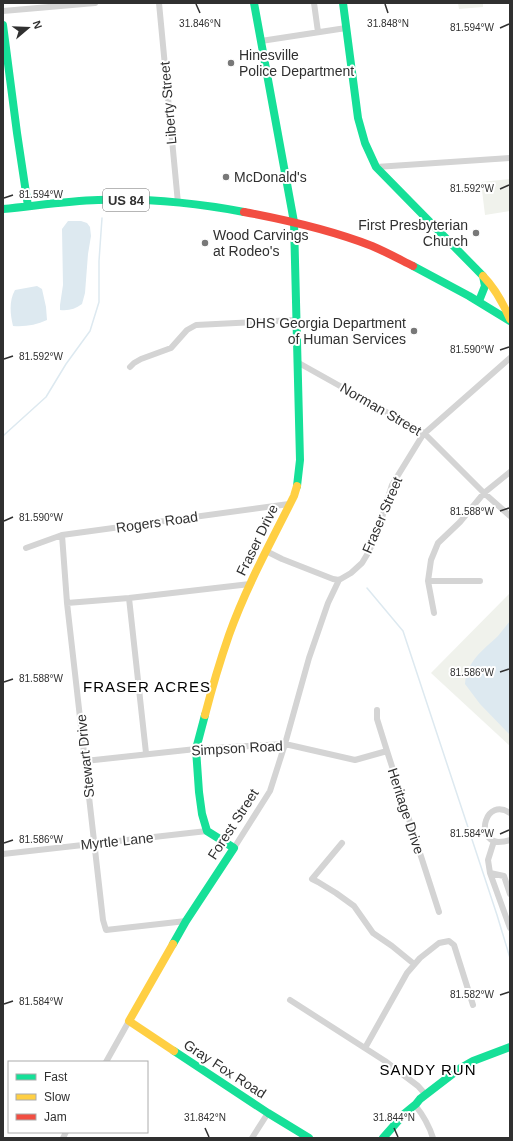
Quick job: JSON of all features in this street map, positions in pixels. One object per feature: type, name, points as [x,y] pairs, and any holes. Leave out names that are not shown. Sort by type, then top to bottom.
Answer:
[{"type":"main road","name":"Fraser Drive","points":[[207,831],[200,800],[196,749],[217,671],[229,635],[250,584],[294,496],[298,480],[300,460],[294,222],[254,3]]},
{"type":"main road","points":[[343,3],[358,118],[365,143],[376,167],[491,284],[500,296],[510,320]]},
{"type":"main road","points":[[3,25],[28,206]]},
{"type":"main road","name":"US 84","points":[[3,209],[99,200],[141,200],[234,210],[294,222],[334,233],[372,246],[426,272],[510,320]]},
{"type":"main road","points":[[479,301],[485,287],[483,276]]},
{"type":"main road","points":[[207,831],[234,848]]},
{"type":"main road","name":"Forest Street","points":[[128,1021],[186,921],[234,848]]},
{"type":"main road","name":"Gray Fox Road","points":[[128,1021],[268,1113],[309,1138]]},
{"type":"main road","points":[[383,1138],[405,1113],[426,1094],[459,1069],[473,1061],[510,1047]]},
{"type":"street","points":[[3,11],[95,3]]},
{"type":"street","name":"Liberty Street","points":[[159,3],[178,203]]},
{"type":"street","points":[[314,3],[318,32]]},
{"type":"street","points":[[261,41],[346,28]]},
{"type":"street","points":[[376,167],[510,158]]},
{"type":"street","points":[[130,367],[141,358],[171,348],[187,330],[196,325],[296,320]]},
{"type":"street","name":"Fraser Street","points":[[339,580],[351,573],[362,563],[368,553],[378,534],[392,485],[424,432],[426,432],[510,358]]},
{"type":"street","name":"Norman Street","points":[[297,362],[424,432],[484,493],[510,516]]},
{"type":"street","points":[[434,613],[428,580],[431,560],[438,544],[460,522],[484,493],[510,472]]},
{"type":"street","name":"Rogers Road","points":[[26,548],[62,535],[289,504]]},
{"type":"street","name":"Stewart Drive","points":[[62,535],[67,603],[103,920],[106,930],[186,921]]},
{"type":"street","points":[[266,551],[282,559],[339,580]]},
{"type":"street","name":"Forest Street","points":[[234,848],[270,791],[309,658],[328,603],[339,580]]},
{"type":"street","points":[[428,580],[480,581]]},
{"type":"street","points":[[67,603],[129,598],[250,584]]},
{"type":"street","points":[[129,598],[146,753]]},
{"type":"street","name":"Heritage Drive","points":[[377,710],[377,719],[387,752],[439,912]]},
{"type":"street","name":"Simpson Road","points":[[85,761],[146,753],[285,744],[355,760],[387,752]]},
{"type":"street","points":[[510,813],[506,810],[495,810],[486,818],[484,824],[484,830],[489,838],[494,841],[504,842],[510,840]]},
{"type":"street","name":"Myrtle Lane","points":[[3,854],[207,831]]},
{"type":"street","points":[[494,841],[488,860],[490,873],[510,928]]},
{"type":"street","points":[[342,843],[312,879],[330,889],[354,906],[373,933],[414,964]]},
{"type":"street","points":[[490,873],[504,876],[510,894]]},
{"type":"street","points":[[365,1048],[407,973],[420,958],[439,942],[449,941],[454,945],[473,1005]]},
{"type":"street","points":[[290,1000],[385,1061],[418,1086],[426,1094]]},
{"type":"street","name":"Forest Street","points":[[107,1061],[128,1021]]},
{"type":"street","points":[[414,1105],[431,1130],[433,1138]]},
{"type":"street","points":[[252,1138],[268,1113]]},
{"type":"shaded area","points":[[458,3],[483,3],[483,7],[459,9]]},
{"type":"shaded area","points":[[510,179],[510,211],[485,215],[481,182]]},
{"type":"shaded area","points":[[68,221],[81,221],[87,223],[90,227],[91,236],[85,293],[82,304],[72,309],[60,310],[63,285],[62,229]]},
{"type":"shaded area","points":[[37,286],[42,289],[47,320],[30,325],[13,326],[11,307],[15,290]]},
{"type":"shaded area","points":[[510,593],[510,746],[431,673]]},
{"type":"shaded area","points":[[510,621],[510,735],[480,704],[465,684],[466,676],[476,657],[498,636]]},
{"type":"waterway","points":[[3,437],[46,397],[66,364],[90,331],[99,302],[99,261],[102,218]]},
{"type":"waterway","points":[[367,588],[403,631],[510,958]]},
{"type":"traffic: fast","points":[[254,3],[294,222],[300,460],[297,486]]},
{"type":"traffic: fast","points":[[343,3],[358,118],[365,143],[376,167],[483,276],[485,286],[479,301]]},
{"type":"traffic: fast","points":[[3,25],[28,206]]},
{"type":"traffic: fast","points":[[3,209],[62,202],[135,200],[190,204],[244,212]]},
{"type":"traffic: fast","points":[[413,266],[469,296],[510,321]]},
{"type":"traffic: fast","points":[[173,944],[186,921],[234,848],[207,831],[202,814],[196,749],[205,715]]},
{"type":"traffic: fast","points":[[383,1138],[405,1113],[420,1099],[459,1069],[473,1061],[510,1047]]},
{"type":"traffic: fast","points":[[174,1051],[309,1138]]},
{"type":"traffic: slow","points":[[483,276],[505,307],[510,319]]},
{"type":"traffic: slow","points":[[205,715],[219,665],[236,617],[259,565],[294,496],[297,486]]},
{"type":"traffic: slow","points":[[173,944],[129,1021],[174,1051]]},
{"type":"traffic: jam","points":[[244,212],[293,222],[341,235],[372,246],[413,266]]},
{"type":"place","name":"Hinesville Police Department","points":[[231,63]]},
{"type":"place","name":"McDonald's","points":[[226,177]]},
{"type":"place","name":"First Presbyterian Church","points":[[476,233]]},
{"type":"place","name":"Wood Carvings at Rodeo's","points":[[205,243]]},
{"type":"place","name":"DHS Georgia Department of Human Services","points":[[414,331]]},
{"type":"district","name":"FRASER ACRES","points":[[147,686]]},
{"type":"district","name":"SANDY RUN","points":[[428,1069]]}]
